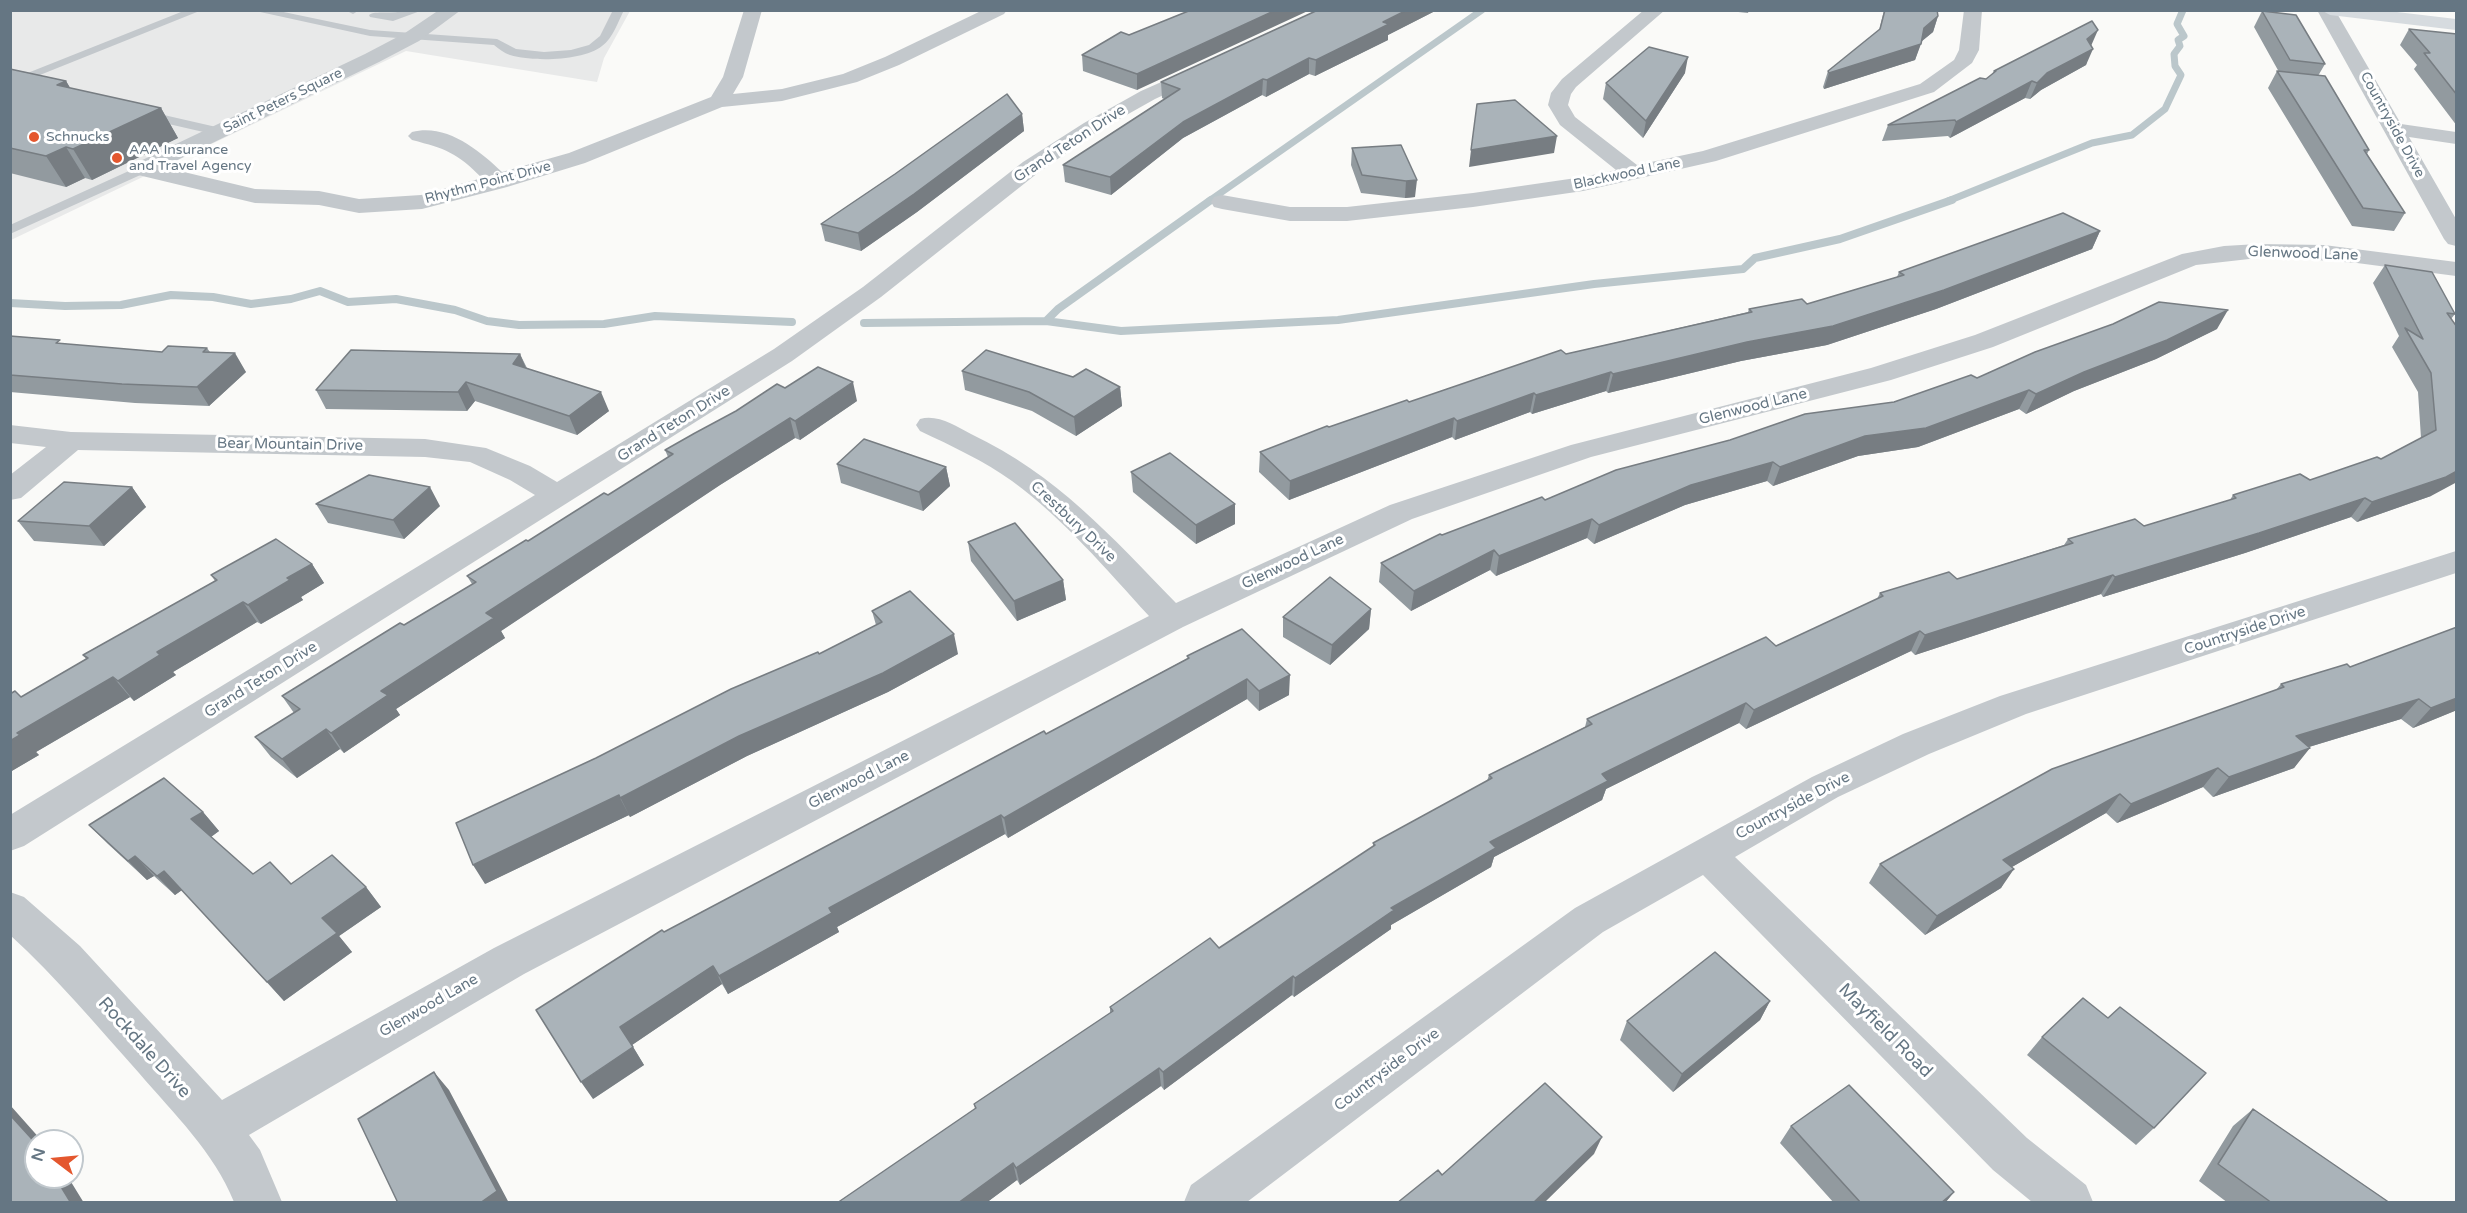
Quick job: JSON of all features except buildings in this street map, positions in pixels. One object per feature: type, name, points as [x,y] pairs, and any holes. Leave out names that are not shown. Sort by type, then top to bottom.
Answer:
[{"type":"main road","points":[[2328,10],[2457,25]]},
{"type":"street","name":"Saint Peters Square","points":[[142,169],[412,37],[452,10]]},
{"type":"street","points":[[735,117],[718,101],[733,77],[753,10]]},
{"type":"street","name":"Rhythm Point Drive","points":[[142,169],[248,195],[319,198],[359,206],[475,197],[499,182],[606,148],[718,101],[782,95],[839,81],[885,64],[998,10]]},
{"type":"street","points":[[1635,174],[1567,121],[1558,105],[1561,93],[1569,83],[1656,10]]},
{"type":"street","name":"Blackwood Lane","points":[[1222,202],[1290,214],[1347,214],[1473,200],[1635,174],[1708,156],[1927,88],[1962,63],[1969,50],[1973,10]]},
{"type":"street","name":"Countryside Drive","points":[[2328,10],[2457,239]]},
{"type":"street","name":"Grand Teton Drive","points":[[10,835],[560,496],[783,355],[872,292],[1031,167],[1074,139],[1148,95],[1223,60]]},
{"type":"street","points":[[2394,129],[2457,138]]},
{"type":"street","points":[[419,136],[447,140],[461,147],[499,182]]},
{"type":"street","name":"Glenwood Lane","points":[[217,1128],[509,961],[1171,619],[1401,512],[1581,451],[1891,371],[1984,341],[2191,259],[2227,252],[2278,250],[2337,253],[2457,269]]},
{"type":"street","name":"Crestbury Drive","points":[[930,425],[982,449],[1033,483],[1095,539],[1171,619]]},
{"type":"street","name":"Bear Mountain Drive","points":[[10,435],[71,441],[425,448],[476,454],[520,473],[560,496]]},
{"type":"street","points":[[10,491],[71,441]]},
{"type":"street","name":"Countryside Drive","points":[[1208,1203],[1589,920],[1845,778],[1916,744],[2013,705],[2457,562]]},
{"type":"street","name":"Mayfield Road","points":[[1706,854],[2010,1154],[2069,1203]]},
{"type":"street","name":"Rockdale Drive","points":[[10,909],[65,959],[217,1128],[243,1166],[258,1203]]},
{"type":"lane","points":[[10,85],[196,10]]},
{"type":"lane","points":[[256,10],[370,33],[497,42],[512,52],[528,55],[575,53],[601,43],[619,10]]},
{"type":"lane","points":[[374,15],[393,18],[418,10]]},
{"type":"lane","points":[[10,85],[32,90]]},
{"type":"lane","points":[[134,112],[221,132]]},
{"type":"lane","name":"Saint Peters Square","points":[[10,230],[142,169]]},
{"type":"shaded area","points":[[11,11],[630,11],[604,58],[597,82],[406,51],[11,240]]},
{"type":"waterway","points":[[1209,201],[1482,10]]},
{"type":"waterway","points":[[1948,201],[2092,143],[2132,135],[2165,109],[2181,75],[2175,66],[2174,54],[2180,46],[2178,40],[2184,36],[2177,24],[2183,10]]},
{"type":"waterway","points":[[1046,321],[1058,309],[1211,200]]},
{"type":"waterway","points":[[1046,321],[1121,331],[1338,320],[1594,284],[1743,269],[1755,258],[1840,239],[1952,200]]},
{"type":"waterway","points":[[10,303],[65,306],[121,305],[171,295],[213,297],[251,304],[291,299],[320,291],[348,302],[396,299],[455,310],[487,321],[519,325],[604,324],[655,316],[792,322]]},
{"type":"waterway","points":[[864,323],[1046,321]]},
{"type":"place","name":"Schnucks","points":[[34,137]]},
{"type":"place","name":"AAA Insurance and Travel Agency","points":[[117,158]]}]
